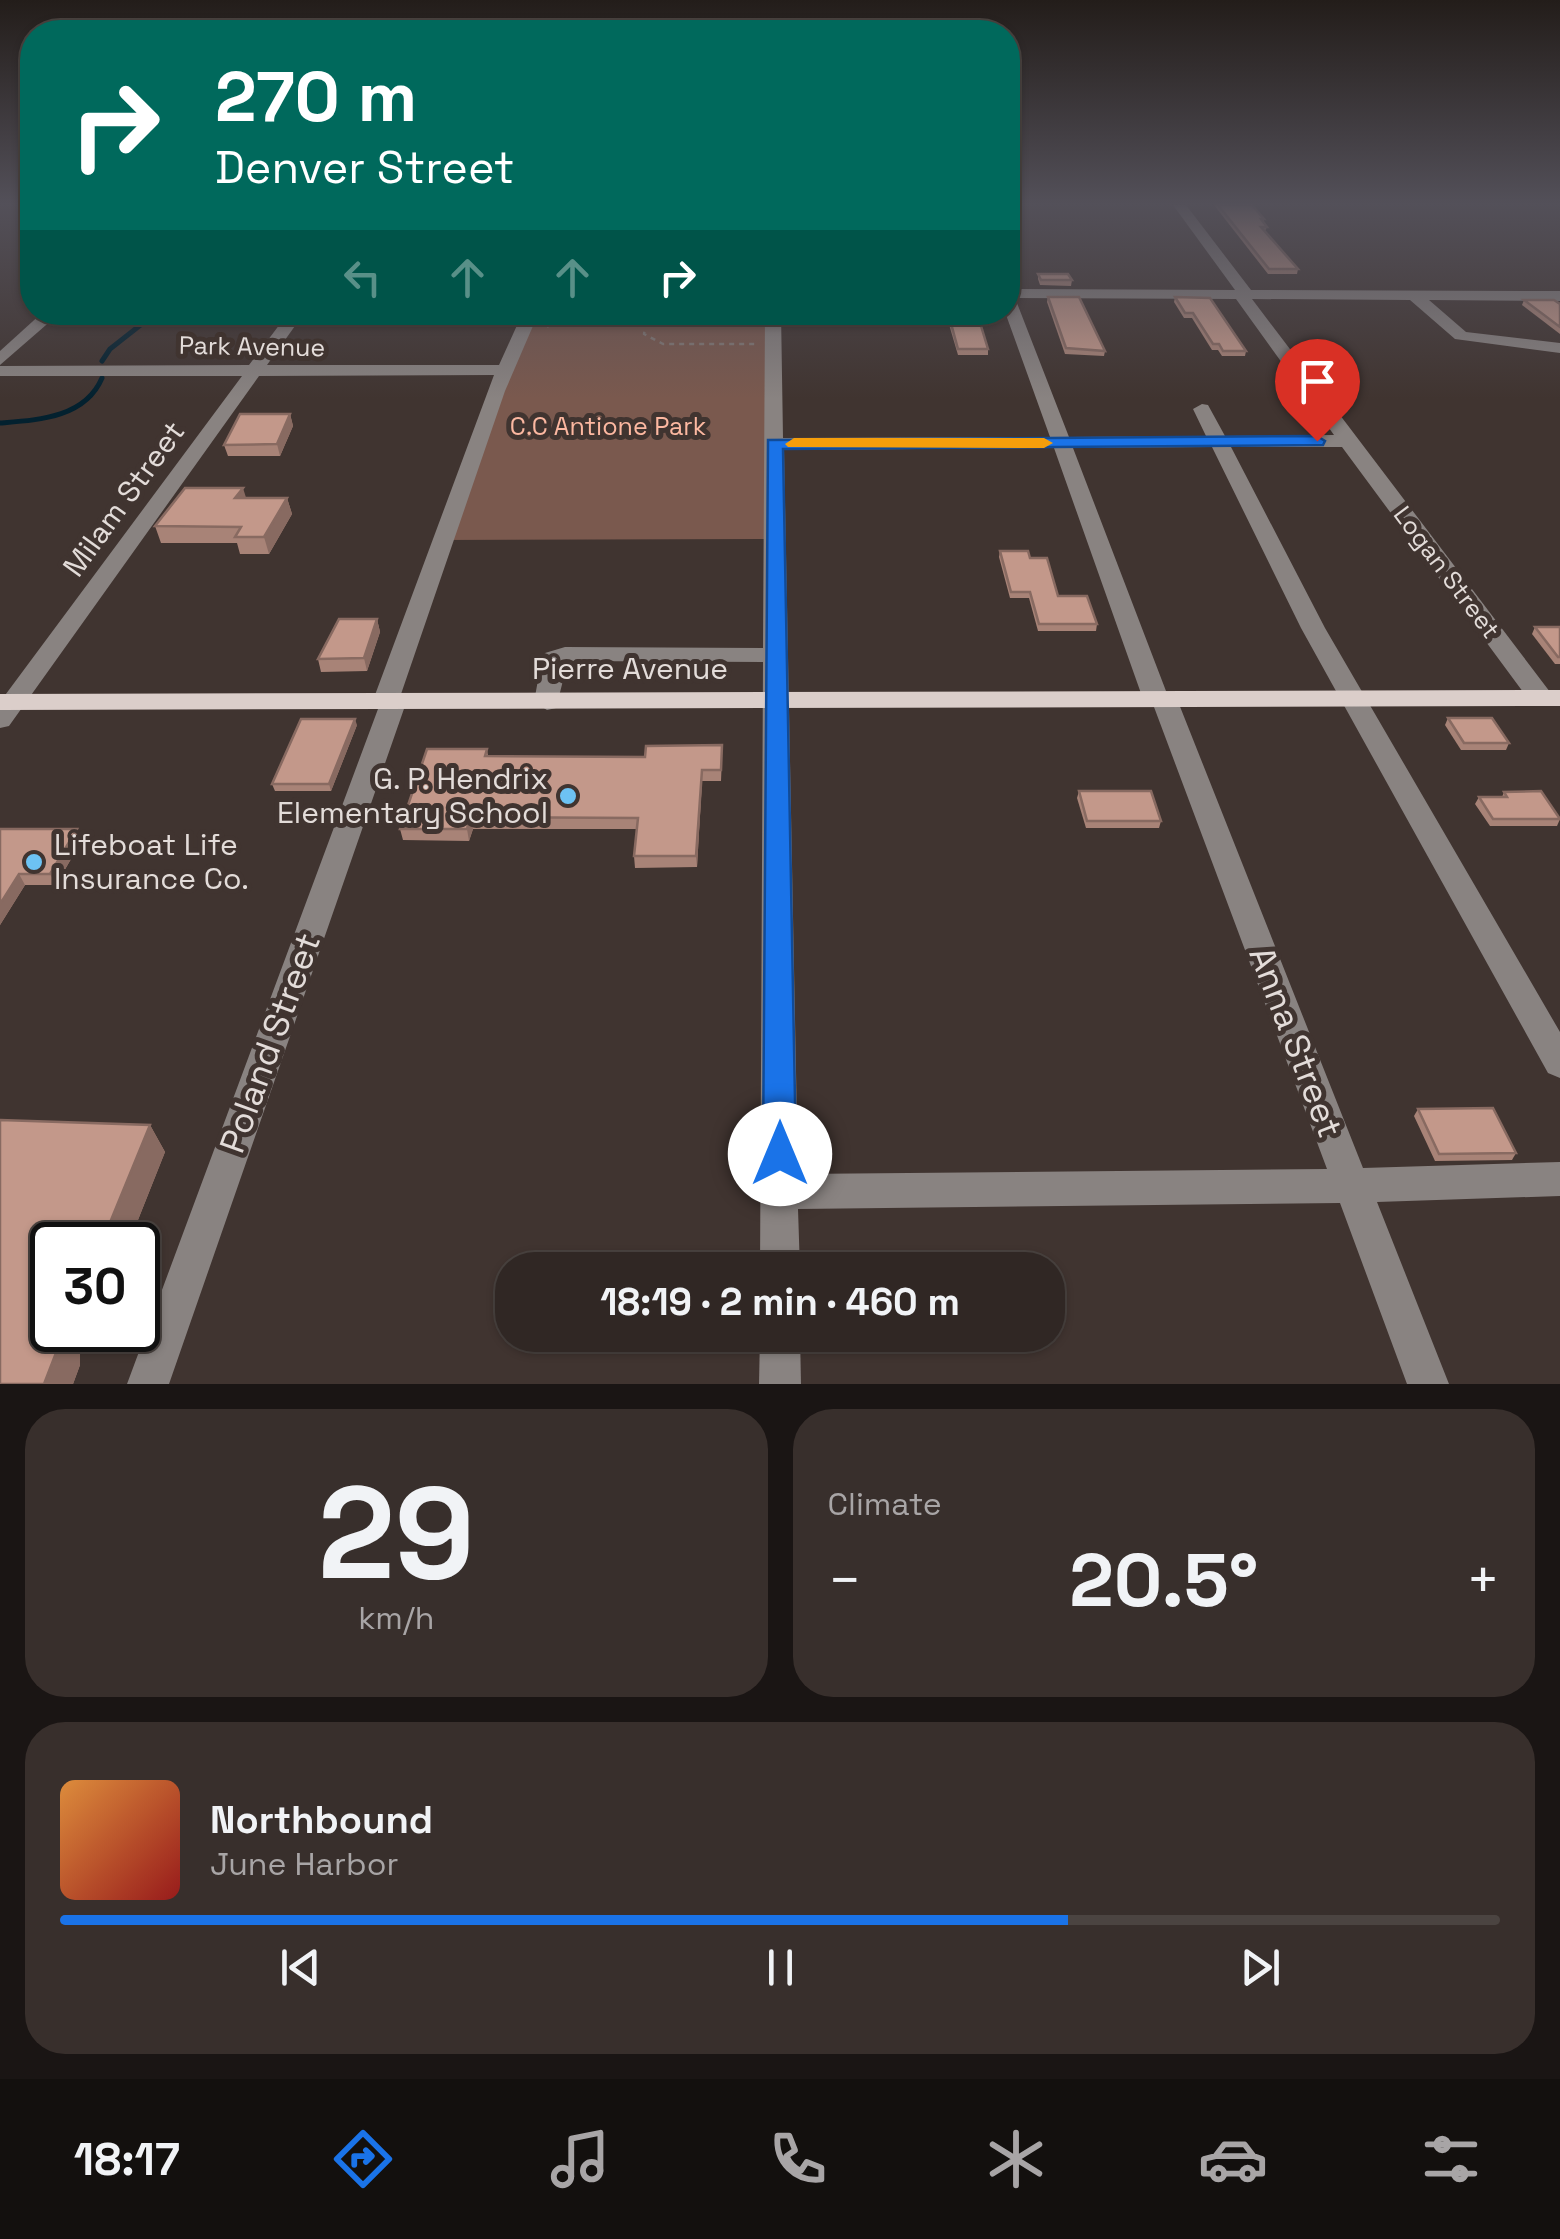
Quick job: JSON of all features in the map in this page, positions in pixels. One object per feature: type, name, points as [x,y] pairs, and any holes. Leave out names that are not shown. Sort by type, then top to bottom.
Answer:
[{"type":"main road","name":"Pierre Avenue","points":[[4,708],[776,700],[1554,700]]},
{"type":"street","name":"Logan Street","points":[[1225,270],[1265,332],[1554,700]]},
{"type":"street","points":[[1414,295],[1461,336],[1560,348]]},
{"type":"street","points":[[1020,296],[1560,296]]},
{"type":"street","points":[[0,360],[38,325]]},
{"type":"street","name":"Milam Street","points":[[4,708],[288,325]]},
{"type":"street","name":"Poland Street","points":[[148,1384],[504,370],[525,325]]},
{"type":"street","points":[[774,325],[780,1252]]},
{"type":"street","name":"Anna Street","points":[[1019,325],[1428,1384]]},
{"type":"street","name":"Park Avenue","points":[[0,371],[504,370]]},
{"type":"street","points":[[1202,409],[1313,628],[1560,1063]]},
{"type":"street","points":[[774,444],[1349,441]]},
{"type":"street","points":[[547,702],[554,658],[564,654],[775,655]]},
{"type":"street","points":[[780,1192],[1350,1186],[1560,1179]]},
{"type":"street","points":[[780,1352],[780,1384]]},
{"type":"path","points":[[646,325],[644,334],[651,340],[677,344],[763,344]]},
{"type":"path","points":[[676,352],[677,344]]},
{"type":"green space","name":"C.C Antione Park","points":[[526,325],[774,325],[775,539],[442,540]]},
{"type":"building","points":[[1038,274],[1068,274],[1072,280],[1041,280]]},
{"type":"building","points":[[1048,297],[1079,297],[1105,351],[1066,348]]},
{"type":"building","points":[[1175,297],[1210,298],[1246,351],[1223,351],[1219,344],[1213,344],[1193,313],[1185,313]]},
{"type":"building","points":[[1524,300],[1554,300],[1560,304],[1560,327]]},
{"type":"building","points":[[951,325],[981,325],[988,349],[958,349]]},
{"type":"building","points":[[240,414],[290,414],[277,444],[224,445]]},
{"type":"building","points":[[185,488],[243,488],[235,498],[287,498],[264,537],[235,537],[241,527],[155,526]]},
{"type":"building","points":[[1000,551],[1028,551],[1030,558],[1047,558],[1058,596],[1087,596],[1097,624],[1039,624],[1030,592],[1011,592]]},
{"type":"building","points":[[339,619],[377,619],[364,658],[318,659]]},
{"type":"building","points":[[1535,627],[1560,627],[1560,657],[1558,657]]},
{"type":"building","points":[[1448,718],[1492,718],[1509,743],[1464,743]]},
{"type":"building","points":[[301,719],[355,719],[329,784],[272,784]]},
{"type":"building","points":[[722,745],[721,770],[702,770],[696,856],[634,856],[638,818],[470,817],[467,829],[400,829],[427,749],[487,749],[485,756],[645,757],[646,746]]},
{"type":"building","points":[[1079,791],[1151,791],[1161,821],[1087,821]]},
{"type":"building","points":[[1541,791],[1560,819],[1493,819],[1479,797],[1507,797],[1504,792]]},
{"type":"building","name":"Lifeboat Life Insurance Co.","points":[[0,829],[77,829],[50,874],[19,874],[0,904]]},
{"type":"building","points":[[1493,1108],[1516,1153],[1439,1154],[1418,1109]]},
{"type":"building","points":[[0,1120],[150,1125],[110,1222],[30,1222],[30,1352],[56,1352],[44,1384],[0,1384]]},
{"type":"waterway","points":[[102,361],[110,349],[140,325]]},
{"type":"waterway","points":[[0,423],[44,418],[72,409],[94,391],[102,378]]},
{"type":"slow traffic","points":[[794,444],[1044,443]]},
{"type":"place","name":"G. P. Hendrix Elementary School","points":[[568,796]]},
{"type":"place","name":"Lifeboat Life Insurance Co.","points":[[34,862]]},
{"type":"route","points":[[780,1154],[774,444],[1317,441]]}]
